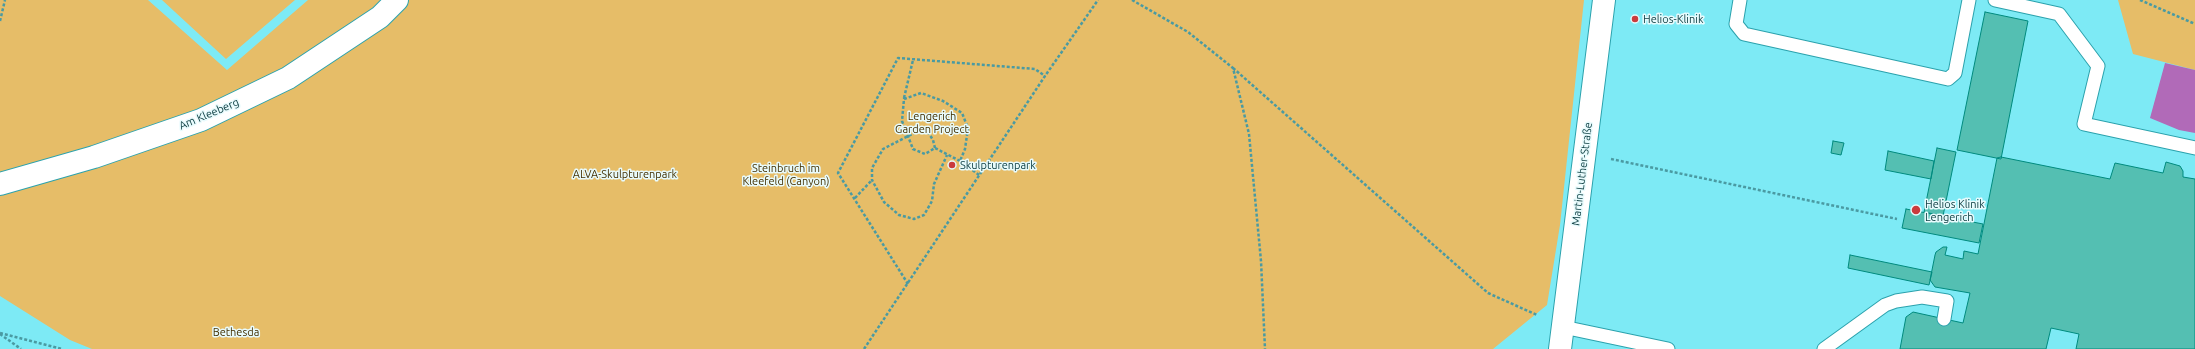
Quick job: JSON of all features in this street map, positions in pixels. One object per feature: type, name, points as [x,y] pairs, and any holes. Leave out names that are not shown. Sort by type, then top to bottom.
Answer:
[{"type":"street","name":"Am Kleeberg","points":[[0,184],[94,157],[201,120],[288,78],[380,17],[397,0]]},
{"type":"street","name":"Martin-Luther-Straße","points":[[1560,349],[1604,0]]},
{"type":"lane","points":[[1740,0],[1736,24],[1744,34],[1948,79],[1955,73],[1969,0]]},
{"type":"lane","points":[[1995,0],[2059,14],[2098,66],[2084,124],[2195,148]]},
{"type":"lane","points":[[1824,349],[1884,305],[1922,297],[1947,301],[1944,319]]},
{"type":"lane","points":[[1563,327],[1668,349]]},
{"type":"path","points":[[0,21],[5,0]]},
{"type":"path","points":[[864,349],[1045,76],[1098,0]]},
{"type":"path","points":[[1132,0],[1188,32],[1233,68],[1488,293],[1563,327]]},
{"type":"path","points":[[2140,0],[2195,24]]},
{"type":"path","points":[[908,284],[838,173],[898,58],[1035,69],[1045,76]]},
{"type":"path","points":[[912,60],[904,99],[902,122],[913,149],[925,154],[935,148]]},
{"type":"path","points":[[1233,68],[1248,134],[1261,261],[1265,349]]},
{"type":"path","points":[[904,99],[921,93],[943,101],[962,113],[968,128],[965,149],[960,161]]},
{"type":"path","points":[[947,155],[934,184],[932,201],[924,215],[914,219],[899,215],[884,202],[872,180],[872,168],[883,149],[918,131],[928,132],[933,140],[935,148],[960,161],[979,176]]},
{"type":"path","points":[[1584,153],[1897,218]]},
{"type":"path","points":[[855,198],[872,180]]},
{"type":"path","points":[[0,334],[21,349]]},
{"type":"path","points":[[0,334],[62,349]]},
{"type":"green space","name":"Steinbruch im Kleefeld (Canyon)","points":[[0,0],[148,0],[227,70],[308,0],[1584,0],[1560,225],[1547,305],[1493,349],[92,349],[70,340],[0,296]]},
{"type":"green space","points":[[162,0],[295,0],[226,59]]},
{"type":"green space","points":[[2118,0],[2195,0],[2195,70],[2133,54]]},
{"type":"shaded area","points":[[2165,63],[2195,70],[2195,133],[2179,130],[2150,118]]},
{"type":"building","points":[[1985,12],[2028,21],[2001,159],[1957,150]]},
{"type":"building","points":[[1833,141],[1844,143],[1841,155],[1831,153]]},
{"type":"building","points":[[1937,148],[1956,152],[1943,216],[1924,212]]},
{"type":"building","points":[[1888,151],[1934,161],[1931,179],[1885,170]]},
{"type":"building","points":[[2001,157],[2110,179],[2115,163],[2163,173],[2166,162],[2180,166],[2183,171],[2183,177],[2195,179],[2195,349],[2076,349],[2079,334],[2051,328],[2046,349],[1900,349],[1906,317],[1913,312],[1963,323],[1970,293],[1935,287],[1930,280],[1935,255],[1936,252],[1943,247],[1947,247],[1945,255],[1963,259],[1964,251],[1978,254],[1997,158]]},
{"type":"building","points":[[1906,209],[1983,224],[1979,243],[1902,228]]},
{"type":"building","points":[[1850,255],[1932,272],[1929,285],[1848,268]]},
{"type":"place","name":"Helios-Klinik","points":[[1635,19]]},
{"type":"place","name":"Skulpturenpark","points":[[952,165]]},
{"type":"place","name":"Helios Klinik Lengerich","points":[[1916,210]]},
{"type":"park label","name":"Lengerich Garden Project","points":[[932,122]]},
{"type":"park label","name":"ALVA-Skulpturenpark","points":[[625,174]]},
{"type":"park label","name":"Bethesda","points":[[236,332]]}]
